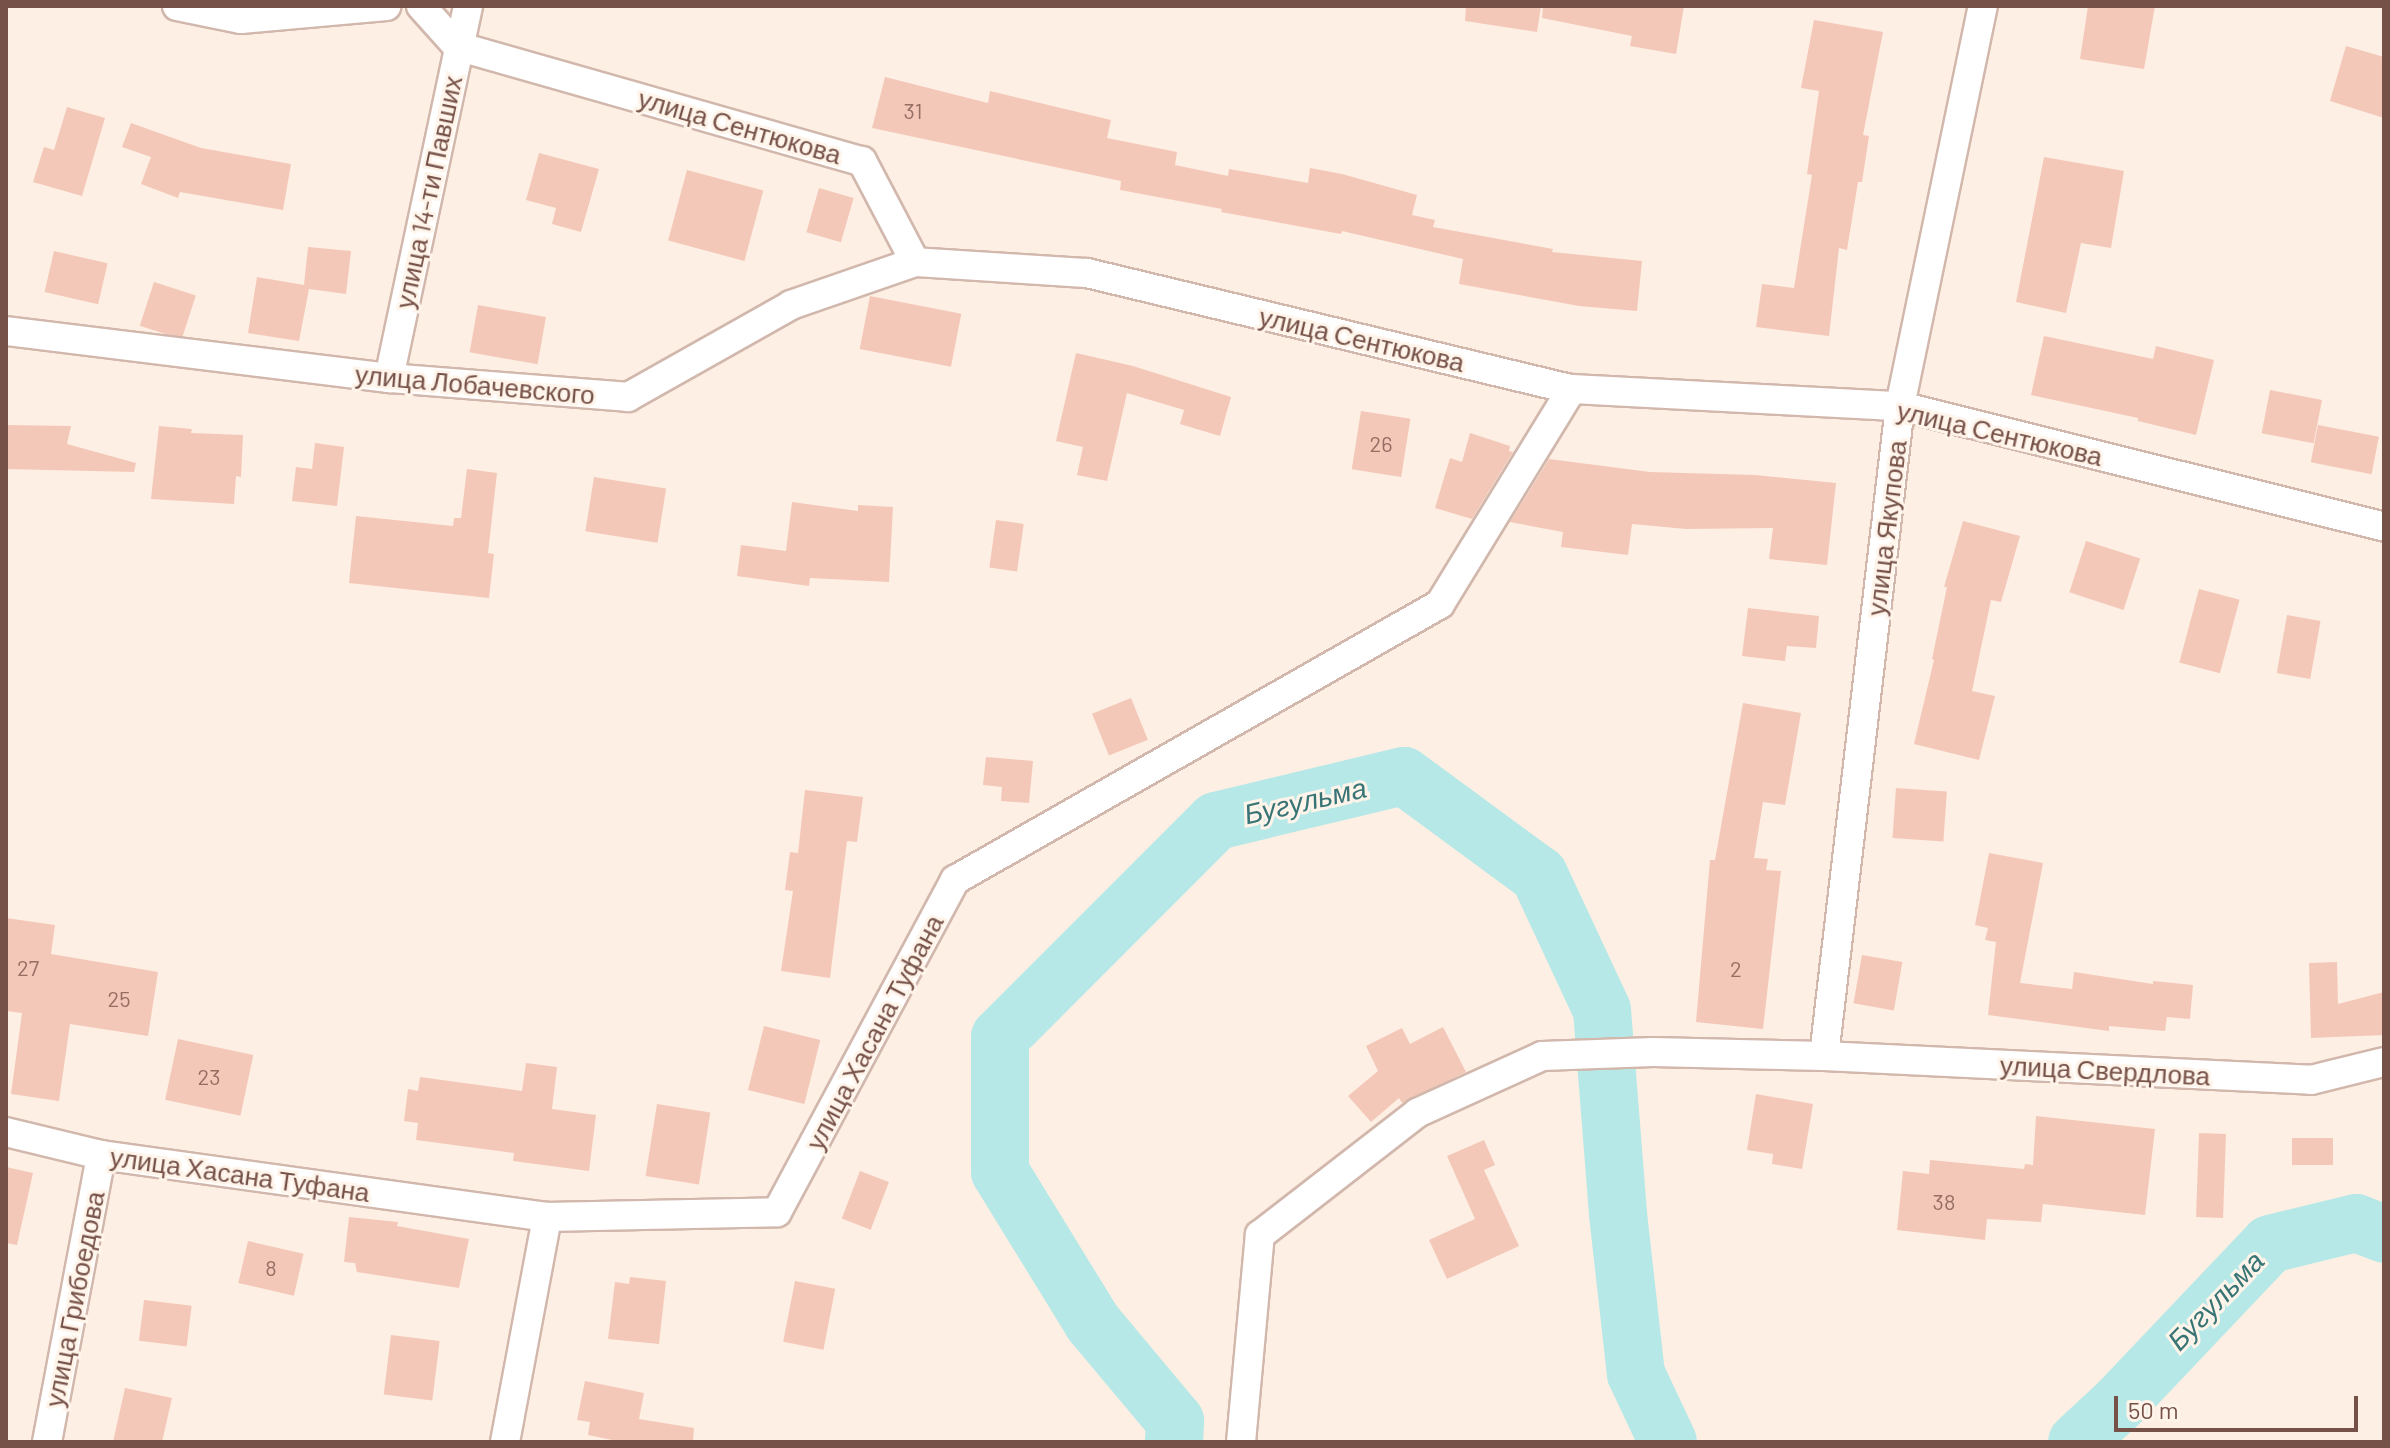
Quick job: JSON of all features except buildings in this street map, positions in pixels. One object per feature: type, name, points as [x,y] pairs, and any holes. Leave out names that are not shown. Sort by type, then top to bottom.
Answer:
[{"type":"street","points":[[177,6],[241,19],[386,6]]},
{"type":"street","points":[[421,6],[457,46]]},
{"type":"street","name":"улица 14-ти Павших","points":[[389,378],[457,46],[468,6]]},
{"type":"street","name":"улица Якупова","points":[[1824,1056],[1900,406],[1983,6]]},
{"type":"street","name":"улица Сентюкова","points":[[457,46],[862,161],[915,262],[1087,273],[1572,389],[1900,406],[2384,527]]},
{"type":"street","name":"улица Лобачевского","points":[[6,331],[389,378],[628,397],[791,305],[915,262]]},
{"type":"street","name":"улица Хасана Туфана","points":[[6,1132],[101,1155],[547,1217],[777,1212],[955,880],[1440,604],[1572,389]]},
{"type":"street","name":"улица Свердлова","points":[[1241,1442],[1260,1235],[1417,1113],[1542,1056],[1653,1052],[1824,1056],[2311,1080],[2384,1062]]},
{"type":"street","name":"улица Грибоедова","points":[[47,1442],[101,1155]]},
{"type":"street","points":[[505,1442],[547,1217]]},
{"type":"waterway","name":"Бугульма","points":[[1174,1442],[1175,1421],[1093,1323],[1000,1172],[1000,1037],[1216,821],[1404,776],[1539,875],[1602,1010],[1618,1214],[1636,1374],[1668,1442]]},
{"type":"waterway","name":"Бугульма","points":[[2077,1442],[2119,1403],[2270,1244],[2356,1223],[2384,1234]]}]
